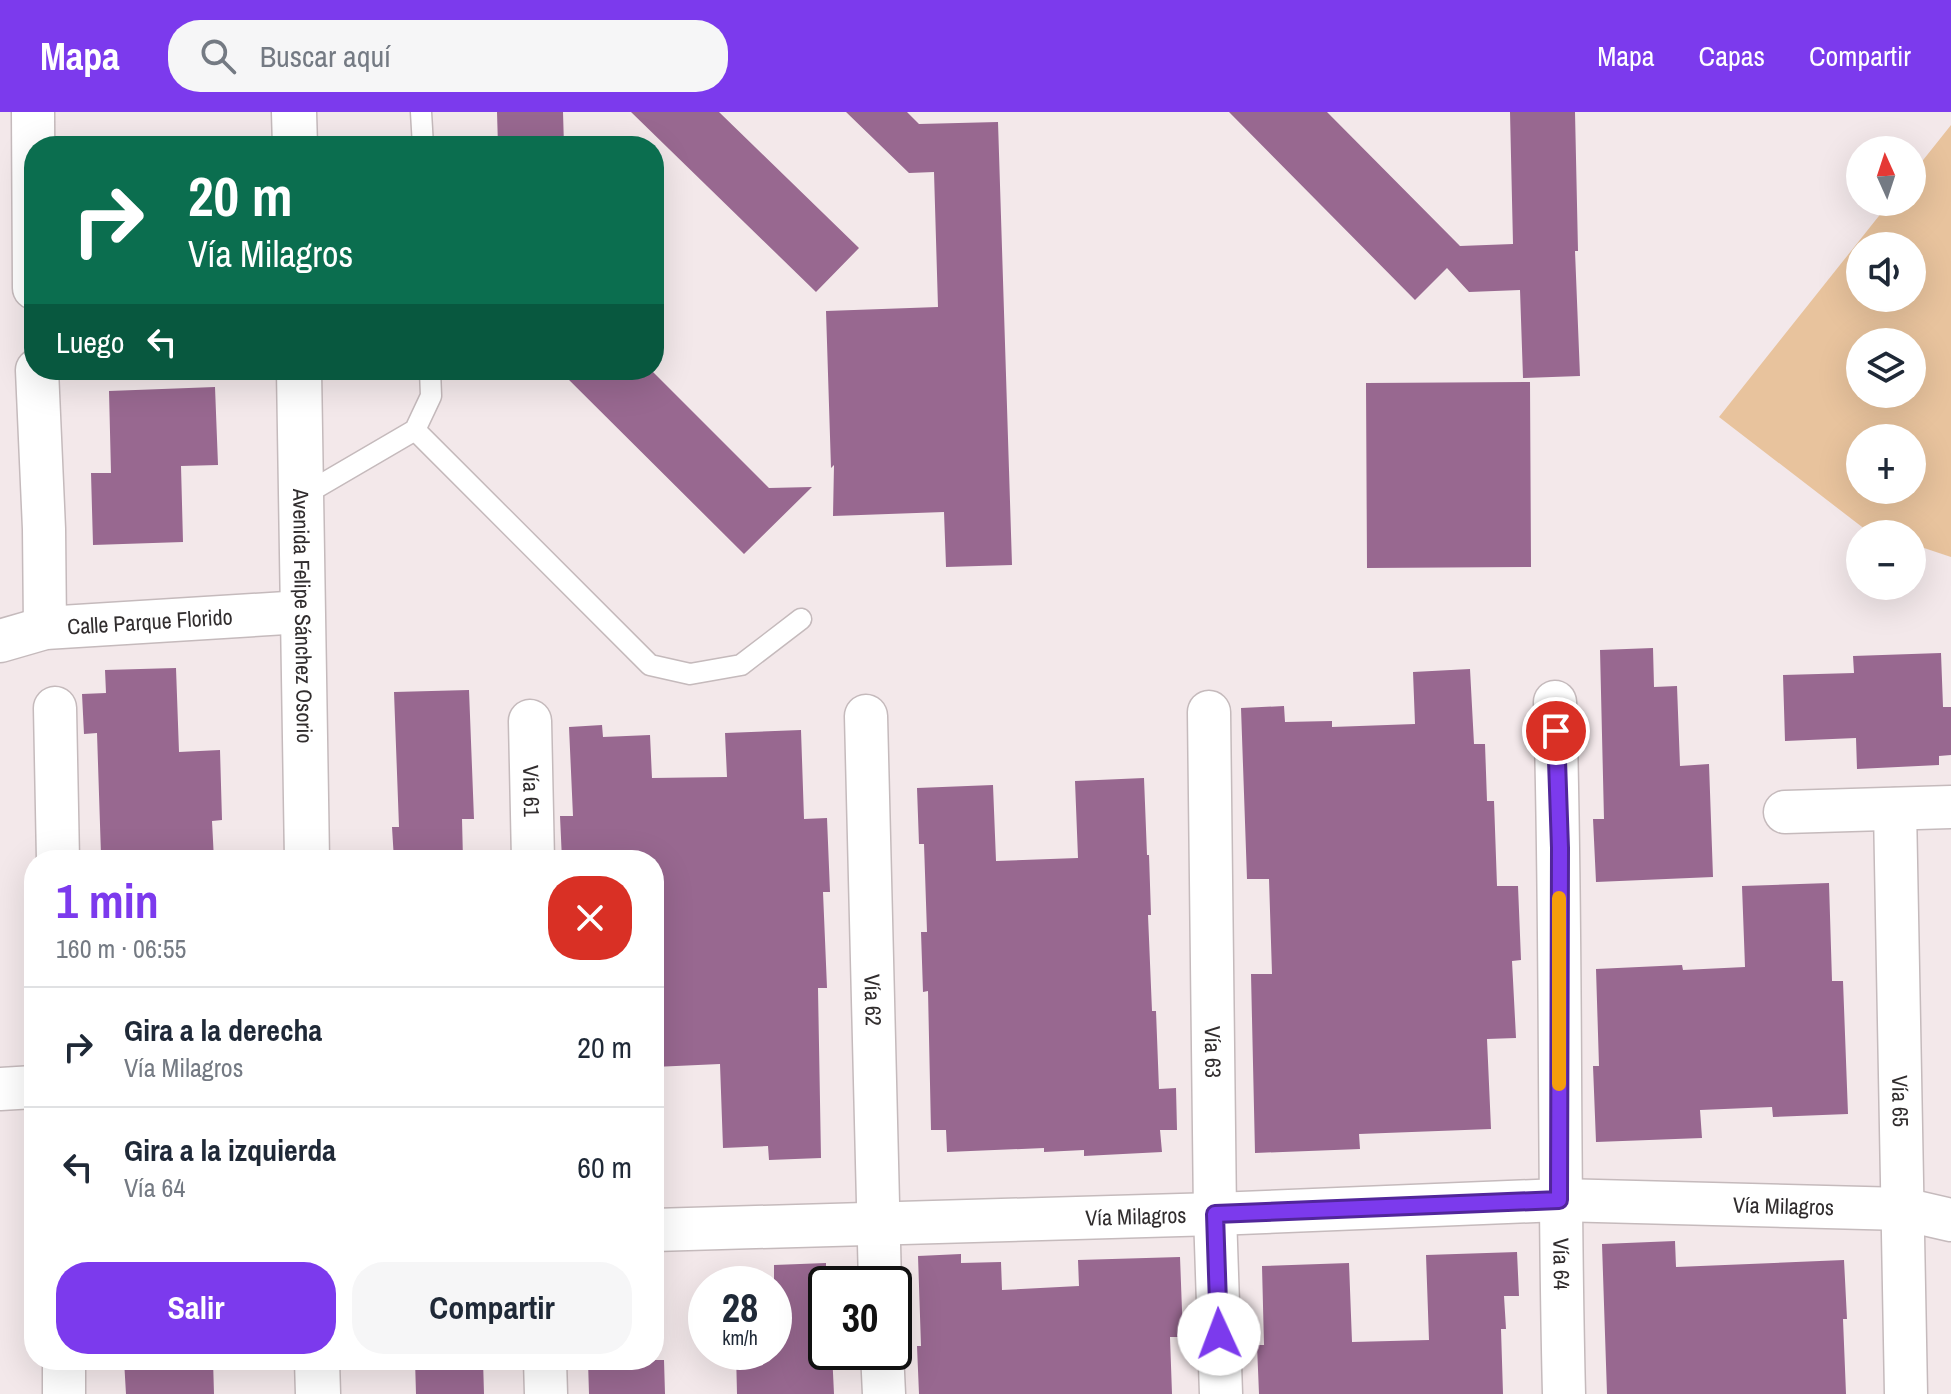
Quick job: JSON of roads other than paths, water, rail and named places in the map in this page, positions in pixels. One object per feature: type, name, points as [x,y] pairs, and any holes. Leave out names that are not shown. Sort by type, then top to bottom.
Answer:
[{"type":"street","points":[[31,136],[33,112]]},
{"type":"street","points":[[294,112],[295,136]]},
{"type":"street","points":[[22,263],[24,236]]},
{"type":"street","points":[[37,380],[45,628]]},
{"type":"street","name":"Avenida Felipe Sánchez Osorio","points":[[299,380],[307,850]]},
{"type":"street","name":"Calle Parque Florido","points":[[0,641],[45,628],[302,612]]},
{"type":"street","name":"Vía 64","points":[[1555,702],[1560,848],[1559,1200],[1564,1394]]},
{"type":"street","points":[[55,708],[58,850]]},
{"type":"street","name":"Vía 63","points":[[1209,712],[1215,1214],[1221,1394]]},
{"type":"street","name":"Vía 62","points":[[866,716],[879,1266]]},
{"type":"street","name":"Vía 61","points":[[530,721],[533,850]]},
{"type":"street","points":[[1785,812],[1951,807]]},
{"type":"street","name":"Vía 65","points":[[1895,809],[1906,1394]]},
{"type":"street","points":[[0,1089],[24,1088]]},
{"type":"street","name":"Vía Milagros","points":[[664,1230],[1215,1214],[1559,1200],[1903,1209],[1951,1220]]},
{"type":"street","points":[[64,1370],[64,1394]]},
{"type":"street","points":[[317,1370],[318,1394]]},
{"type":"street","points":[[545,1370],[546,1394]]},
{"type":"street","points":[[883,1370],[884,1394]]},
{"type":"lane","points":[[421,112],[422,136]]},
{"type":"lane","points":[[302,496],[415,430],[431,396],[430,380]]},
{"type":"lane","points":[[415,430],[650,665],[690,674],[741,665],[801,619]]}]
